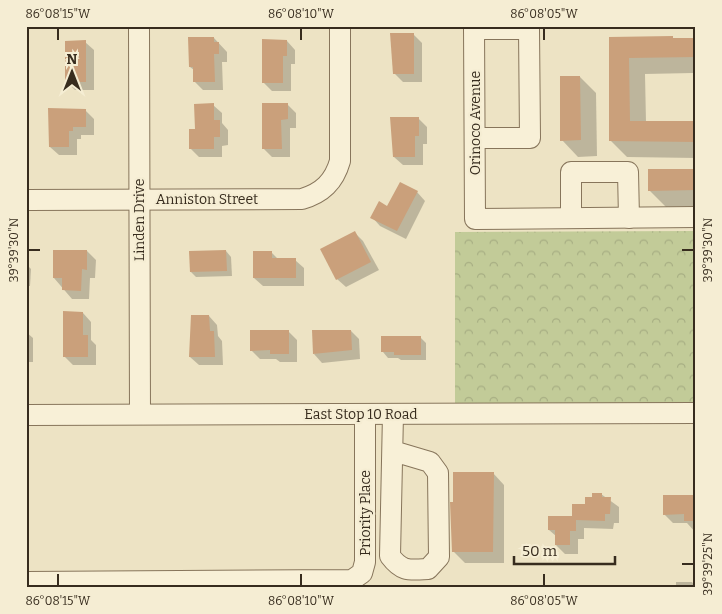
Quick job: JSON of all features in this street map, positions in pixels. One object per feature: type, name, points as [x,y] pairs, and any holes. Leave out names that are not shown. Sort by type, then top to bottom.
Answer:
[{"type":"street","name":"Linden Drive","points":[[139,26],[140,414]]},
{"type":"street","name":"Anniston Street","points":[[26,200],[302,199],[312,196],[325,188],[335,174],[340,161],[340,26]]},
{"type":"street","name":"Orinoco Avenue","points":[[474,28],[475,219],[571,218]]},
{"type":"street","points":[[474,28],[529,29],[530,138],[476,138]]},
{"type":"street","points":[[629,218],[628,172],[571,172],[571,218],[629,218],[696,218]]},
{"type":"street","name":"East Stop 10 Road","points":[[26,415],[696,413]]},
{"type":"street","name":"Priority Place","points":[[26,582],[352,580],[360,576],[366,562],[365,414]]},
{"type":"street","points":[[393,414],[390,556],[398,567],[411,570],[428,569],[439,557],[438,473],[430,462],[393,451]]},
{"type":"green space","points":[[696,231],[696,403],[455,403],[455,232]]},
{"type":"building","points":[[390,33],[414,33],[414,74],[393,74]]},
{"type":"building","points":[[673,36],[673,38],[696,38],[696,57],[629,58],[630,121],[696,121],[696,142],[609,141],[609,37]]},
{"type":"building","points":[[188,37],[214,37],[214,42],[219,42],[219,54],[214,54],[215,82],[193,82],[193,67],[189,67]]},
{"type":"building","points":[[262,39],[287,40],[287,56],[283,56],[283,83],[262,83]]},
{"type":"building","points":[[86,40],[86,82],[65,82],[65,41]]},
{"type":"building","points":[[560,76],[580,76],[581,140],[560,141]]},
{"type":"building","points":[[214,103],[214,120],[220,120],[220,137],[214,137],[214,149],[189,149],[189,129],[195,129],[194,104]]},
{"type":"building","points":[[262,103],[288,103],[288,119],[281,120],[282,149],[262,149]]},
{"type":"building","points":[[48,108],[86,109],[86,127],[73,127],[73,131],[69,131],[69,147],[49,147]]},
{"type":"building","points":[[390,117],[419,117],[419,136],[415,136],[415,157],[393,157]]},
{"type":"building","points":[[648,169],[696,169],[696,190],[648,191]]},
{"type":"building","points":[[400,182],[418,191],[397,231],[370,218],[379,201],[387,206]]},
{"type":"building","points":[[355,231],[371,262],[336,280],[320,249]]},
{"type":"building","points":[[53,250],[87,250],[87,270],[82,269],[81,291],[62,290],[62,278],[53,278]]},
{"type":"building","points":[[226,250],[227,271],[190,272],[189,251]]},
{"type":"building","points":[[253,251],[272,251],[272,258],[296,258],[296,278],[253,278]]},
{"type":"building","points":[[63,311],[83,312],[83,335],[88,335],[88,357],[63,357]]},
{"type":"building","points":[[191,315],[209,315],[210,331],[214,331],[215,357],[189,357]]},
{"type":"building","points":[[250,330],[289,330],[289,354],[270,354],[270,350],[250,351]]},
{"type":"building","points":[[312,330],[351,330],[352,350],[313,354]]},
{"type":"building","points":[[381,336],[421,336],[421,355],[394,355],[394,352],[381,352]]},
{"type":"building","points":[[453,472],[494,472],[493,552],[452,552],[450,502],[453,502]]},
{"type":"building","points":[[592,493],[602,493],[602,497],[611,497],[610,514],[605,514],[605,521],[576,520],[576,531],[570,531],[570,545],[555,545],[555,530],[548,530],[548,516],[572,516],[572,504],[585,504],[585,497],[592,497]]},
{"type":"building","points":[[663,495],[696,495],[696,521],[684,521],[684,514],[663,515]]}]
